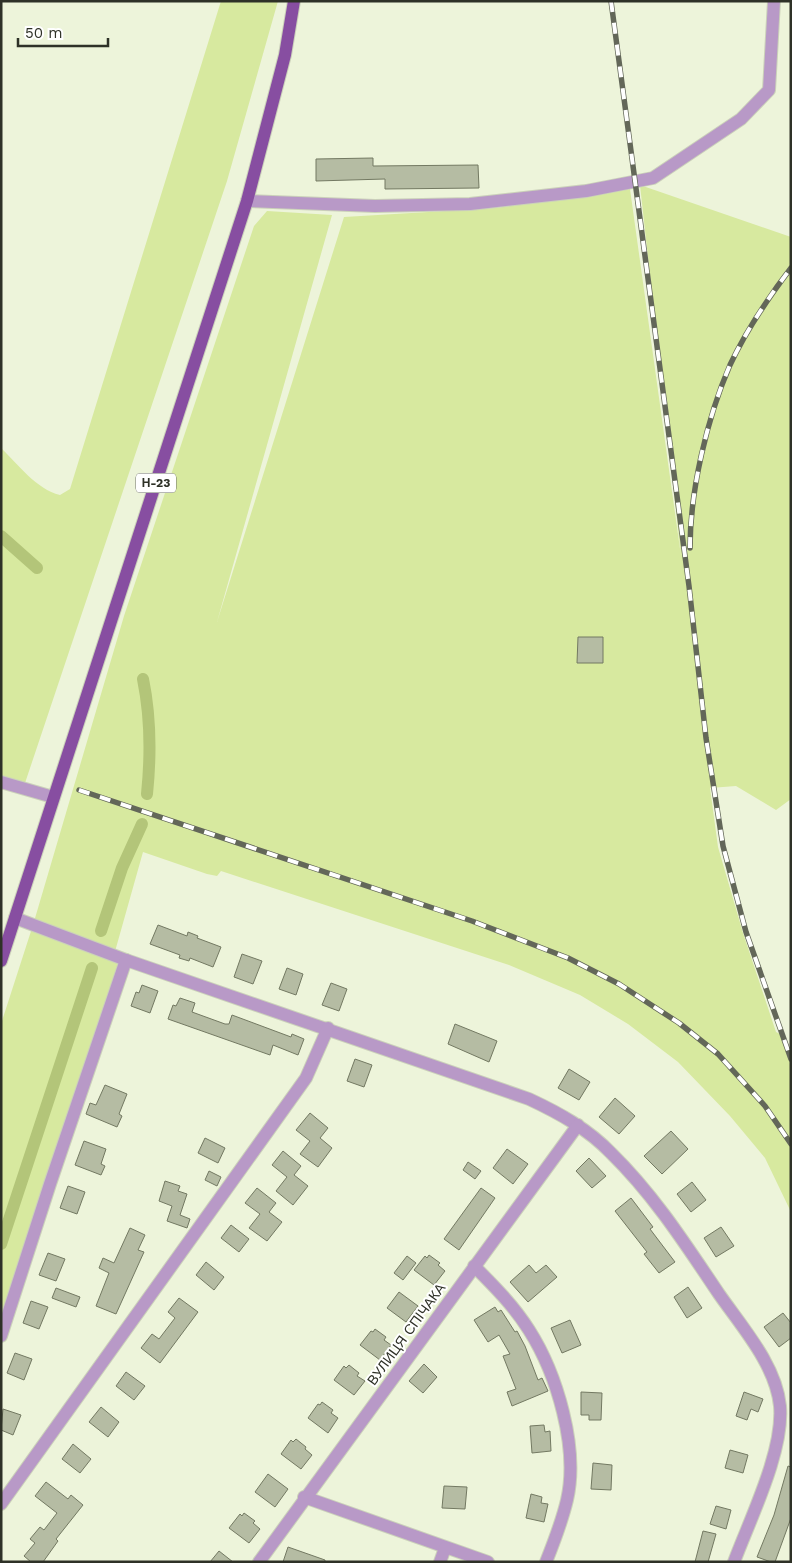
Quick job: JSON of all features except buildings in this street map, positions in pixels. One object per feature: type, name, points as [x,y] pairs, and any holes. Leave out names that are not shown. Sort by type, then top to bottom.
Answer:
[{"type":"main road","name":"Н-23","points":[[1,961],[248,201],[285,55],[294,1]]},
{"type":"street","points":[[248,201],[374,206],[470,204],[586,191],[653,178],[741,119],[769,90],[774,1]]},
{"type":"street","points":[[1,782],[53,797]]},
{"type":"street","points":[[15,918],[126,960],[328,1028],[529,1099],[578,1125],[610,1152],[654,1199],[752,1342],[778,1390],[780,1423],[772,1459],[734,1562]]},
{"type":"street","points":[[1,1336],[126,960]]},
{"type":"street","points":[[1,1504],[306,1078],[328,1028]]},
{"type":"street","name":"ВУЛИЦЯ СПІЧАКА","points":[[259,1562],[304,1497],[578,1125]]},
{"type":"street","points":[[474,1266],[492,1284],[529,1330],[544,1358],[565,1415],[569,1441],[568,1499],[546,1562]]},
{"type":"street","points":[[304,1497],[488,1562]]},
{"type":"street","points":[[440,1562],[444,1548]]},
{"type":"green space","points":[[221,1],[278,1],[227,181],[23,789],[1,782],[1,448],[28,476],[43,488],[60,495],[70,489]]},
{"type":"green space","points":[[640,185],[791,237],[791,799],[776,810],[736,786],[710,788],[718,847],[743,933],[776,1032],[782,1035],[791,1059],[791,1212],[765,1158],[730,1116],[678,1062],[628,1024],[580,995],[509,965],[221,871],[217,876],[207,874],[143,852],[114,955],[126,960],[1,1340],[1,1024],[33,925],[124,616],[254,226],[267,211],[332,215],[217,622],[344,217],[496,208],[630,189],[681,556]]},
{"type":"waterway","points":[[1,536],[37,568]]},
{"type":"waterway","points":[[143,679],[150,736],[147,794]]},
{"type":"waterway","points":[[101,931],[122,868],[142,824]]},
{"type":"waterway","points":[[1,1244],[92,968]]},
{"type":"railway","points":[[611,1],[689,586],[706,738],[723,846],[746,932],[791,1059]]},
{"type":"railway","points":[[690,548],[693,503],[701,455],[714,408],[736,352],[750,327],[791,268]]},
{"type":"railway","points":[[79,790],[472,921],[568,958],[619,984],[679,1023],[718,1054],[765,1106],[791,1144]]}]
